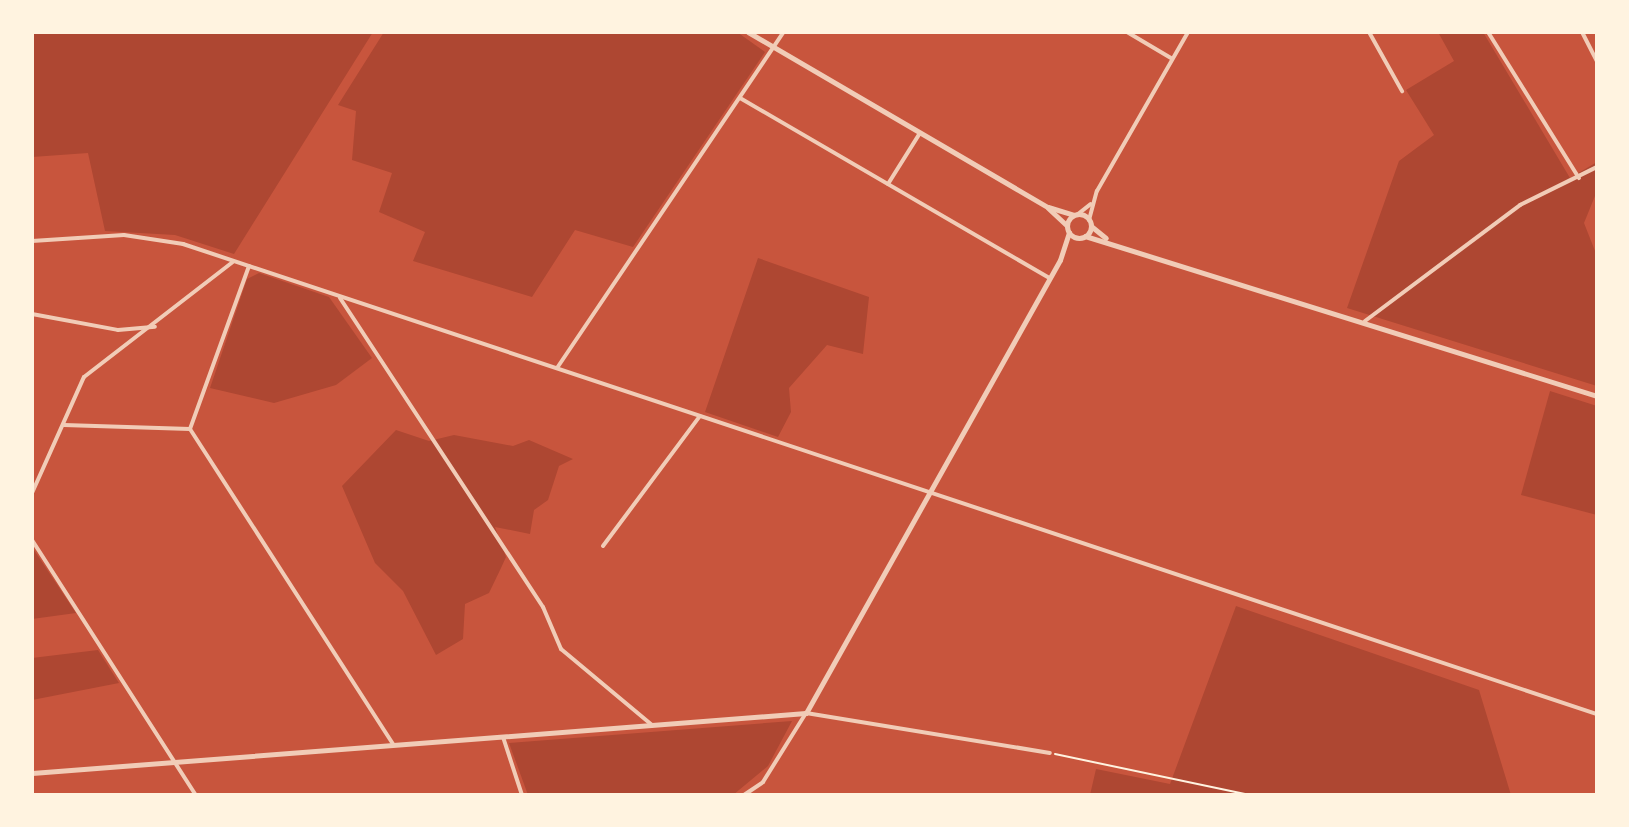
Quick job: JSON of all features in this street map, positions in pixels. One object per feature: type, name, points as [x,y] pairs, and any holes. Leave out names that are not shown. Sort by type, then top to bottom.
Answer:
[{"type":"street","points":[[748,32],[1048,207],[1076,214],[1107,238]]},
{"type":"street","points":[[557,368],[784,32]]},
{"type":"street","points":[[1127,32],[1171,58]]},
{"type":"street","points":[[744,795],[763,782],[806,713],[1068,246],[1082,237],[1090,223],[1091,204],[1188,32]]},
{"type":"street","points":[[1369,32],[1402,91]]},
{"type":"street","points":[[1488,32],[1579,178]]},
{"type":"street","points":[[1582,32],[1597,61]]},
{"type":"street","points":[[740,98],[1050,278]]},
{"type":"street","points":[[888,184],[920,133]]},
{"type":"street","points":[[1365,321],[1520,205],[1597,167]]},
{"type":"street","points":[[1068,246],[1068,229],[1076,214],[1091,204]]},
{"type":"street","points":[[1048,207],[1068,229],[1082,237],[1107,238],[1597,396]]},
{"type":"street","points":[[32,241],[140,236],[234,261],[1597,714]]},
{"type":"street","points":[[32,493],[84,377],[155,327],[234,261]]},
{"type":"street","points":[[190,429],[249,266]]},
{"type":"street","points":[[340,298],[543,607],[561,649],[652,725]]},
{"type":"street","points":[[32,314],[118,330],[155,327]]},
{"type":"street","points":[[603,546],[700,416]]},
{"type":"street","points":[[63,425],[190,429]]},
{"type":"street","points":[[190,429],[393,744]]},
{"type":"street","points":[[32,540],[196,795]]},
{"type":"street","points":[[32,773],[806,713],[1050,753]]},
{"type":"street","points":[[503,735],[522,795]]},
{"type":"path","points":[[1050,753],[1250,795]]},
{"type":"shaded area","points":[[32,32],[373,32],[234,254],[175,235],[105,231],[88,153],[32,157]]},
{"type":"shaded area","points":[[384,32],[737,32],[765,52],[633,247],[575,230],[532,297],[413,261],[425,232],[379,212],[392,173],[352,160],[356,111],[338,105]]},
{"type":"shaded area","points":[[1438,32],[1483,32],[1570,178],[1597,162],[1597,191],[1584,223],[1597,256],[1597,386],[1347,308],[1399,161],[1434,135],[1406,90],[1454,61]]},
{"type":"shaded area","points":[[758,258],[869,297],[863,354],[827,345],[789,388],[791,412],[778,437],[705,412]]},
{"type":"shaded area","points":[[259,273],[329,297],[372,358],[336,385],[274,403],[210,388],[247,279]]},
{"type":"shaded area","points":[[1550,391],[1597,406],[1597,515],[1521,495]]},
{"type":"shaded area","points":[[396,430],[429,441],[454,435],[513,446],[529,440],[573,459],[559,466],[548,500],[534,510],[530,534],[495,527],[506,557],[501,568],[489,593],[465,604],[463,639],[436,655],[403,591],[375,563],[342,486]]},
{"type":"shaded area","points":[[32,547],[76,613],[32,619]]},
{"type":"shaded area","points":[[1236,606],[1479,690],[1511,795],[1090,795],[1096,769],[1170,784]]},
{"type":"shaded area","points":[[98,650],[119,683],[32,700],[32,658]]},
{"type":"shaded area","points":[[792,721],[768,766],[733,795],[528,795],[509,743]]}]
